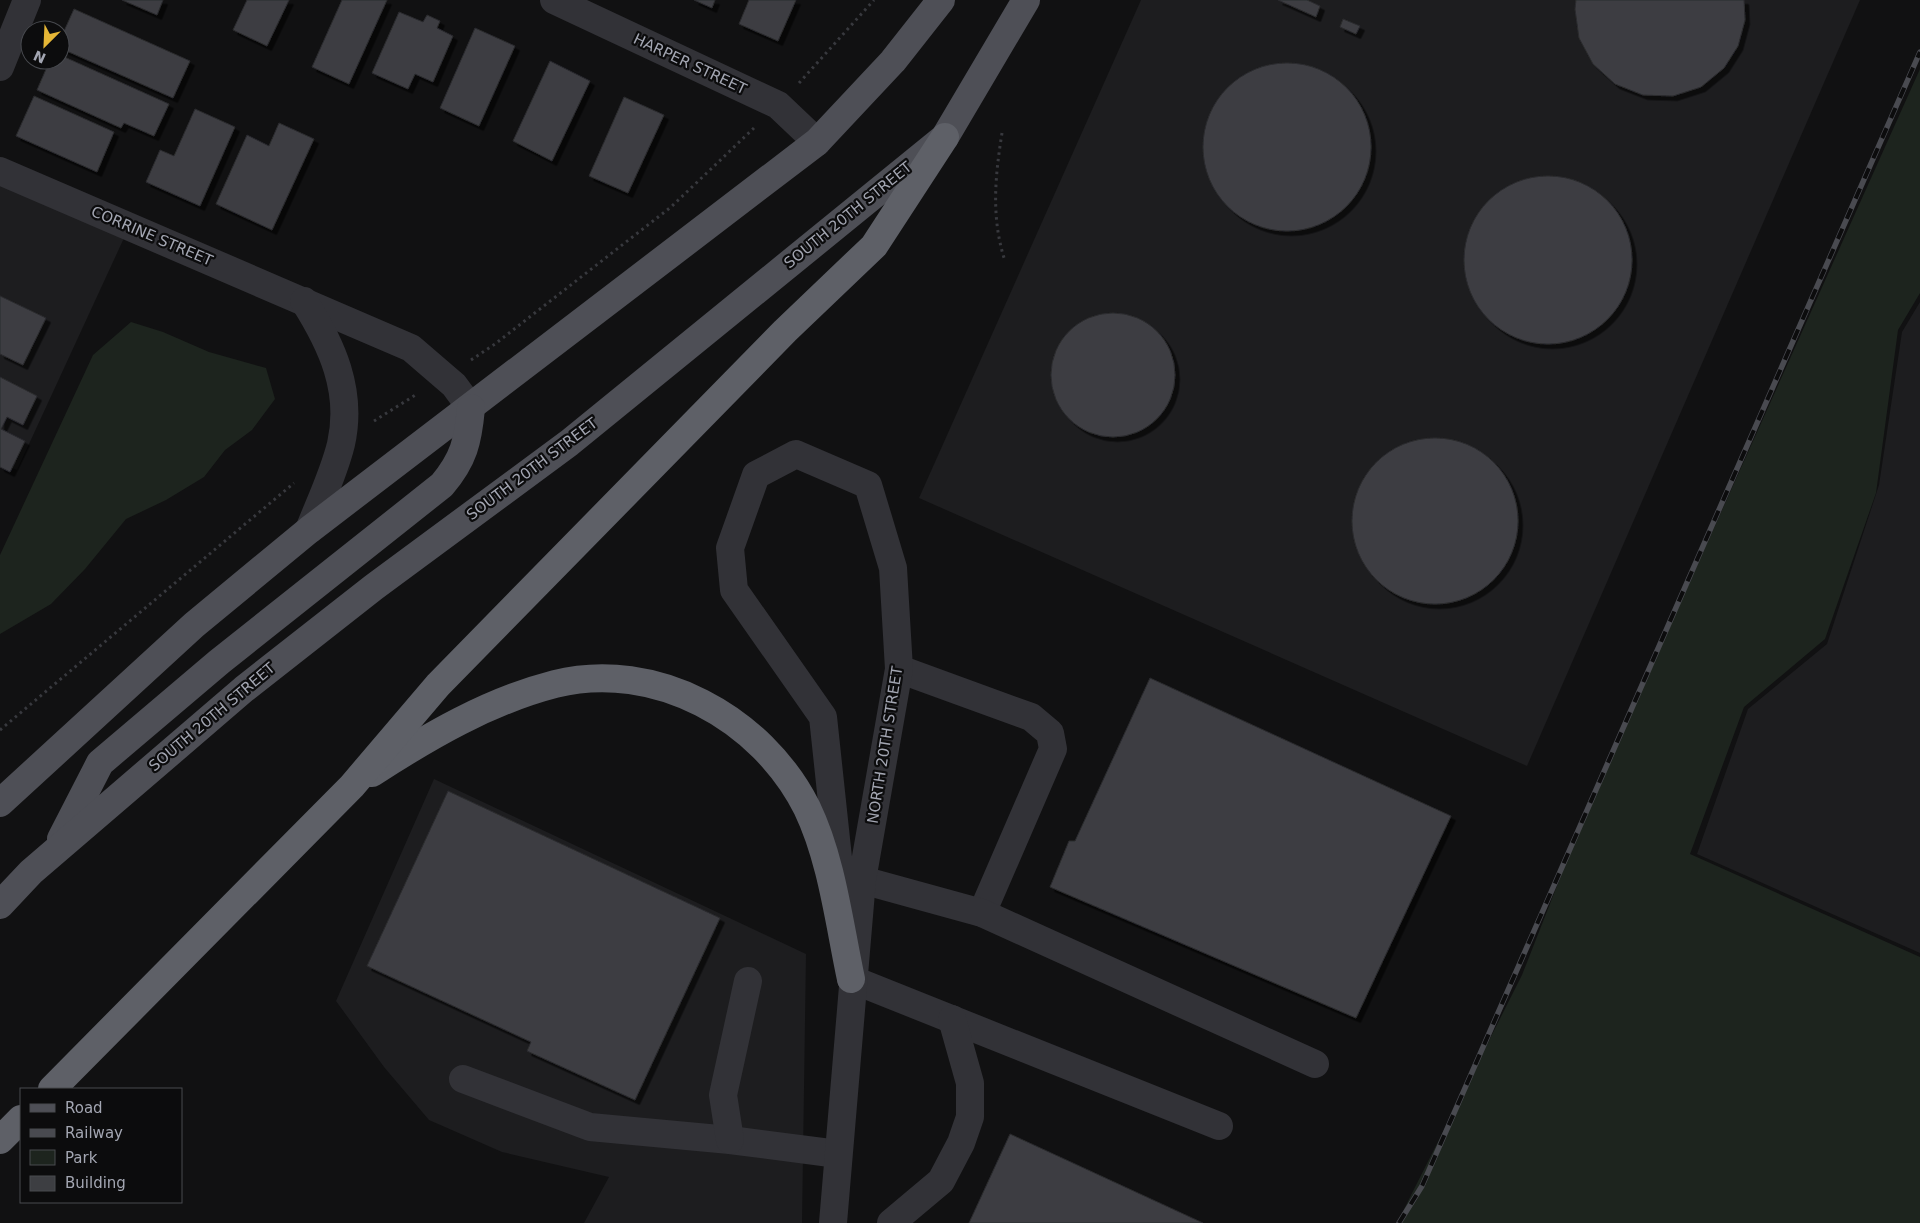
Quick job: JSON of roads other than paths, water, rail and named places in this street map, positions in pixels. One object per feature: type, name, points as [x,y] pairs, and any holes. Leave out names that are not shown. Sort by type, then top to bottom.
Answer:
[{"type":"highway","points":[[53,1088],[352,786],[438,685],[785,332],[874,246],[945,136]]},
{"type":"highway","points":[[352,786],[398,756],[501,701],[557,684],[592,679],[627,681],[662,687],[694,698],[724,714],[750,735],[773,756],[793,782],[807,809],[820,844],[851,979]]},
{"type":"highway","points":[[0,1140],[20,1120]]},
{"type":"main road","points":[[0,804],[194,626],[309,530],[817,142],[893,61],[941,0]]},
{"type":"main road","name":"SOUTH 20TH STREET","points":[[0,905],[31,872],[244,689],[374,587],[569,443],[945,136],[1026,0]]},
{"type":"main road","points":[[55,852],[100,764],[219,662],[442,485],[457,467],[463,453],[471,408]]},
{"type":"street","points":[[0,67],[27,0]]},
{"type":"street","name":"HARPER STREET","points":[[554,0],[778,105],[817,142]]},
{"type":"street","name":"CORRINE STREET","points":[[0,171],[411,348],[454,385],[471,408]]},
{"type":"street","points":[[304,301],[330,345],[344,395],[341,445],[309,530]]},
{"type":"street","name":"NORTH 20TH STREET","points":[[832,1223],[851,979],[862,880],[899,669],[893,568],[868,485],[796,454],[756,475],[730,548],[734,590],[823,717],[851,979]]},
{"type":"street","points":[[899,669],[1031,717],[1050,733],[1053,749],[982,913]]},
{"type":"street","points":[[862,880],[982,913],[1315,1064]]},
{"type":"street","points":[[851,979],[1219,1126]]},
{"type":"street","points":[[730,1140],[723,1095],[748,981]]},
{"type":"street","points":[[891,1223],[940,1181],[961,1143],[970,1116],[970,1083],[952,1019]]},
{"type":"street","points":[[463,1078],[590,1127],[730,1140],[838,1154]]},
{"type":"railway","points":[[1399,1223],[1422,1186],[1920,52]]}]
